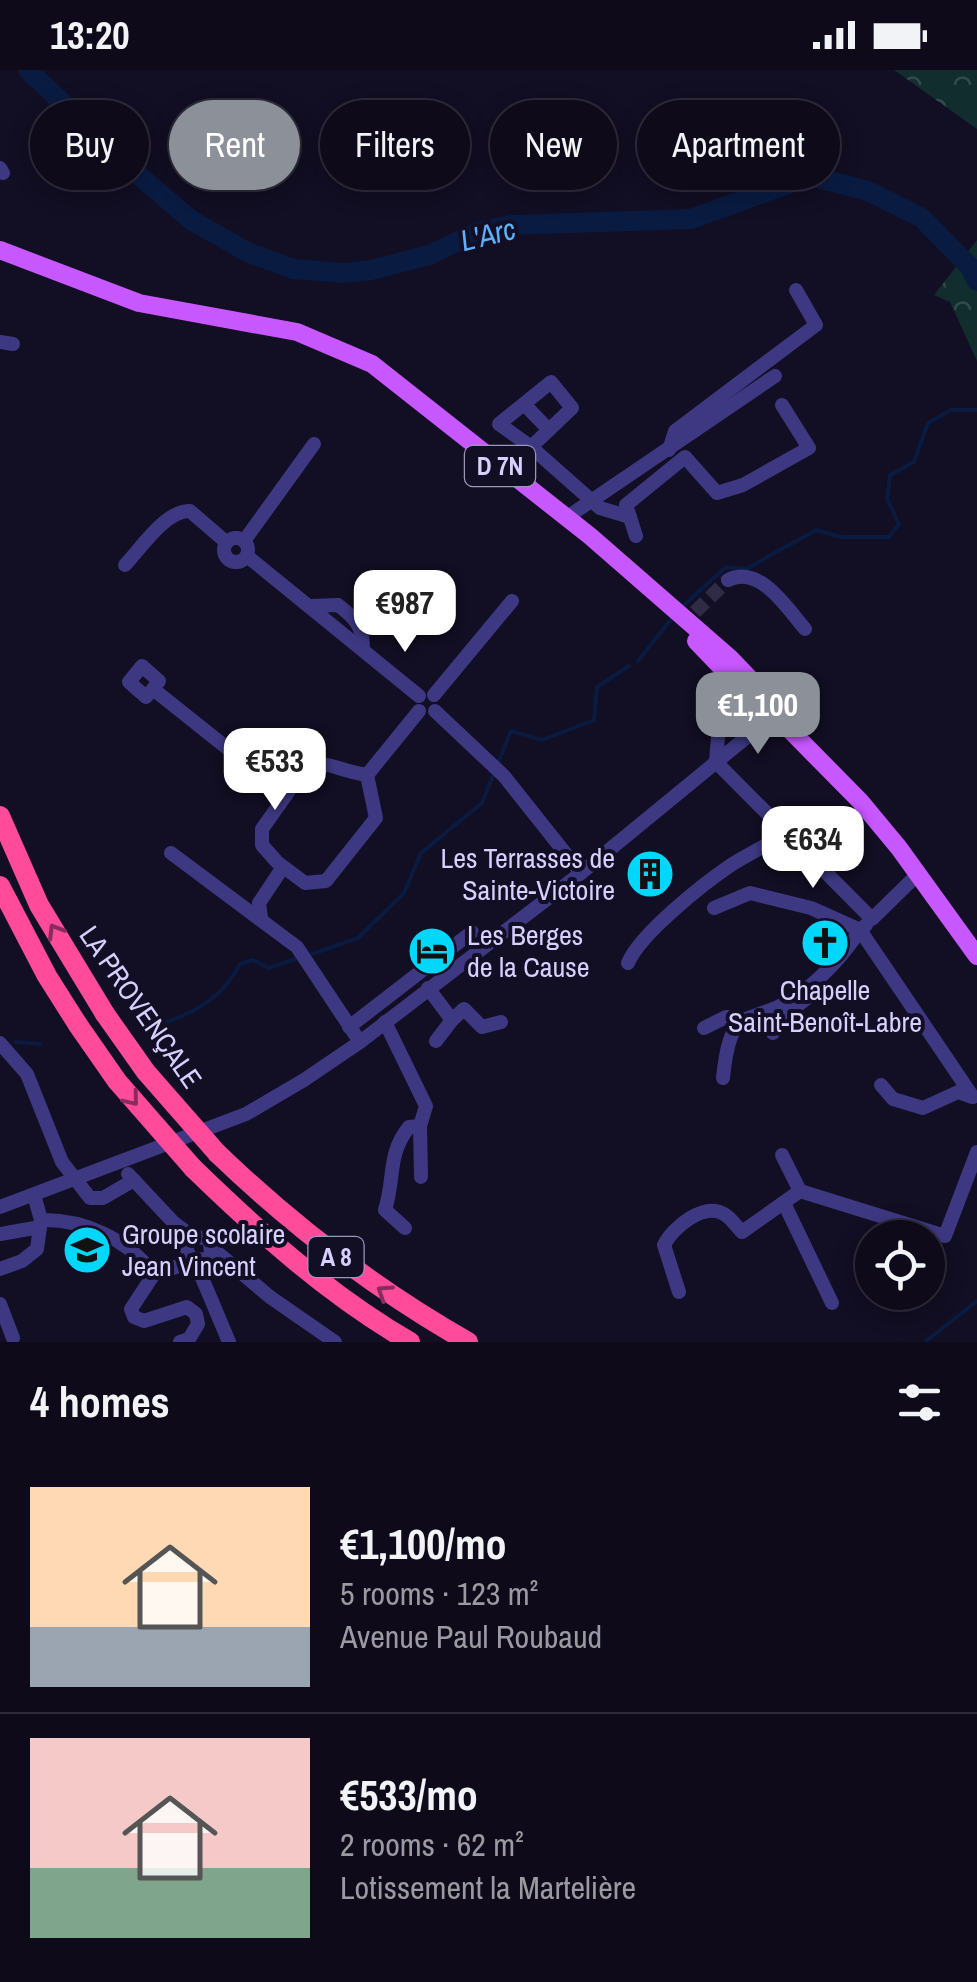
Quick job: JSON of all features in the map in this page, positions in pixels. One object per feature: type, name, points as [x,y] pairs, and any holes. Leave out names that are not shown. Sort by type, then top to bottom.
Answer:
[{"type":"highway","name":"LA PROVENÇALE","points":[[0,816],[39,905],[105,1014],[146,1072],[217,1153],[272,1206],[329,1252],[415,1312],[468,1342]]},
{"type":"highway","name":"LA PROVENÇALE","points":[[0,886],[47,976],[78,1025],[117,1080],[193,1168],[258,1232],[304,1269],[410,1342]]},
{"type":"main road","name":"D 7N","points":[[0,238],[185,311],[297,332],[372,364],[590,536],[660,600]]},
{"type":"main road","points":[[0,250],[139,303],[185,311]]},
{"type":"main road","name":"D 7N","points":[[330,345],[587,540],[730,658],[788,728],[860,801],[899,848],[977,956]]},
{"type":"main road","name":"D 7N","points":[[683,618],[728,676],[774,709]]},
{"type":"street","points":[[668,450],[675,431],[816,325],[796,290]]},
{"type":"street","points":[[566,518],[600,501],[775,376]]},
{"type":"street","points":[[531,447],[572,408],[551,382],[499,424],[600,501],[630,516]]},
{"type":"street","points":[[524,404],[549,430]]},
{"type":"street","points":[[636,536],[626,504],[685,457],[718,494],[809,448],[782,404]]},
{"type":"street","points":[[314,444],[246,548],[241,561],[229,560],[223,550],[226,542],[237,538],[246,548],[310,606],[338,605],[352,615],[360,624],[363,648],[485,756],[580,873]]},
{"type":"street","points":[[590,536],[600,501]]},
{"type":"street","points":[[125,565],[171,516],[182,510],[194,514],[226,542]]},
{"type":"street","points":[[728,580],[742,576],[762,583],[805,629]]},
{"type":"street","points":[[367,776],[512,601]]},
{"type":"street","points":[[728,676],[714,714],[716,762],[872,919]]},
{"type":"street","points":[[153,689],[286,795]]},
{"type":"street","points":[[0,1207],[246,1114],[304,1080],[360,1042],[580,873],[752,735],[774,709]]},
{"type":"street","points":[[714,714],[739,722],[752,735]]},
{"type":"street","points":[[326,762],[367,776],[376,818],[326,881],[305,882],[283,867],[262,844],[262,830],[310,766],[326,762]]},
{"type":"street","points":[[628,963],[634,948],[703,886],[786,832]]},
{"type":"street","points":[[171,852],[297,947],[360,1042]]},
{"type":"street","points":[[261,918],[259,903],[283,867]]},
{"type":"street","points":[[773,1032],[784,1016],[833,976],[860,930],[917,875]]},
{"type":"street","points":[[714,908],[750,893],[812,908],[860,930],[975,1098]]},
{"type":"street","points":[[349,1027],[472,932]]},
{"type":"street","points":[[448,951],[459,965]]},
{"type":"street","points":[[722,1078],[726,1041],[742,1020],[798,996],[842,956]]},
{"type":"street","points":[[428,988],[452,1020]]},
{"type":"street","points":[[436,1041],[464,1008],[482,1027],[501,1022]]},
{"type":"street","points":[[704,1028],[726,1017],[742,1020]]},
{"type":"street","points":[[385,1022],[426,1106],[420,1126],[420,1177]]},
{"type":"street","points":[[0,1043],[26,1074],[62,1162],[88,1195],[95,1200],[134,1180]]},
{"type":"street","points":[[882,1085],[893,1099],[922,1108],[958,1092],[975,1098]]},
{"type":"street","points":[[406,1228],[385,1210],[393,1170],[392,1152],[409,1127],[420,1126]]},
{"type":"street","points":[[782,1154],[800,1191],[945,1236],[977,1152]]},
{"type":"street","points":[[118,1162],[198,1255],[228,1342]]},
{"type":"street","points":[[679,1292],[664,1250],[670,1234],[708,1210],[724,1213],[742,1232],[800,1191]]},
{"type":"street","points":[[0,1269],[22,1261],[37,1248],[40,1223],[34,1195]]},
{"type":"street","points":[[784,1202],[832,1303]]},
{"type":"street","points":[[0,1234],[66,1220],[105,1234],[144,1261],[154,1274]]},
{"type":"street","points":[[180,1342],[189,1339],[198,1324],[196,1314],[187,1307],[144,1322],[134,1317],[131,1309],[154,1274],[198,1255]]},
{"type":"street","points":[[144,1261],[168,1264],[198,1255],[229,1263],[336,1342]]},
{"type":"street","points":[[0,1304],[13,1338]]},
{"type":"green space","points":[[894,70],[977,70],[977,129]]},
{"type":"green space","points":[[977,240],[977,361],[950,302],[934,295]]},
{"type":"waterway","name":"L'Arc","points":[[28,70],[191,220],[247,252],[293,269],[344,273],[371,270],[429,255],[477,232],[511,225],[691,219],[810,176],[868,191],[922,218],[970,267],[977,281]]},
{"type":"waterway","points":[[682,607],[726,567],[746,569],[816,530],[841,537],[889,537],[899,524],[887,499],[890,475],[914,462],[928,423],[951,410],[977,410]]},
{"type":"waterway","points":[[638,661],[672,618]]},
{"type":"waterway","points":[[498,763],[511,731],[542,740],[594,720],[597,687],[629,666]]},
{"type":"waterway","points":[[312,954],[358,938],[404,893],[421,853],[482,803],[495,771]]},
{"type":"waterway","points":[[166,1022],[209,1001],[240,964],[253,960],[269,968],[295,959]]},
{"type":"waterway","points":[[16,1042],[40,1044]]},
{"type":"waterway","points":[[925,1342],[977,1301]]},
{"type":"tunnel","points":[[695,612],[728,580]]},
{"type":"place","name":"Les Terrasses de Sainte-Victoire","points":[[650,874]]},
{"type":"place","name":"Chapelle Saint-Benoît-Labre","points":[[825,943]]},
{"type":"place","name":"Les Berges de la Cause","points":[[432,951]]},
{"type":"place","name":"Groupe scolaire Jean Vincent","points":[[87,1250]]}]
